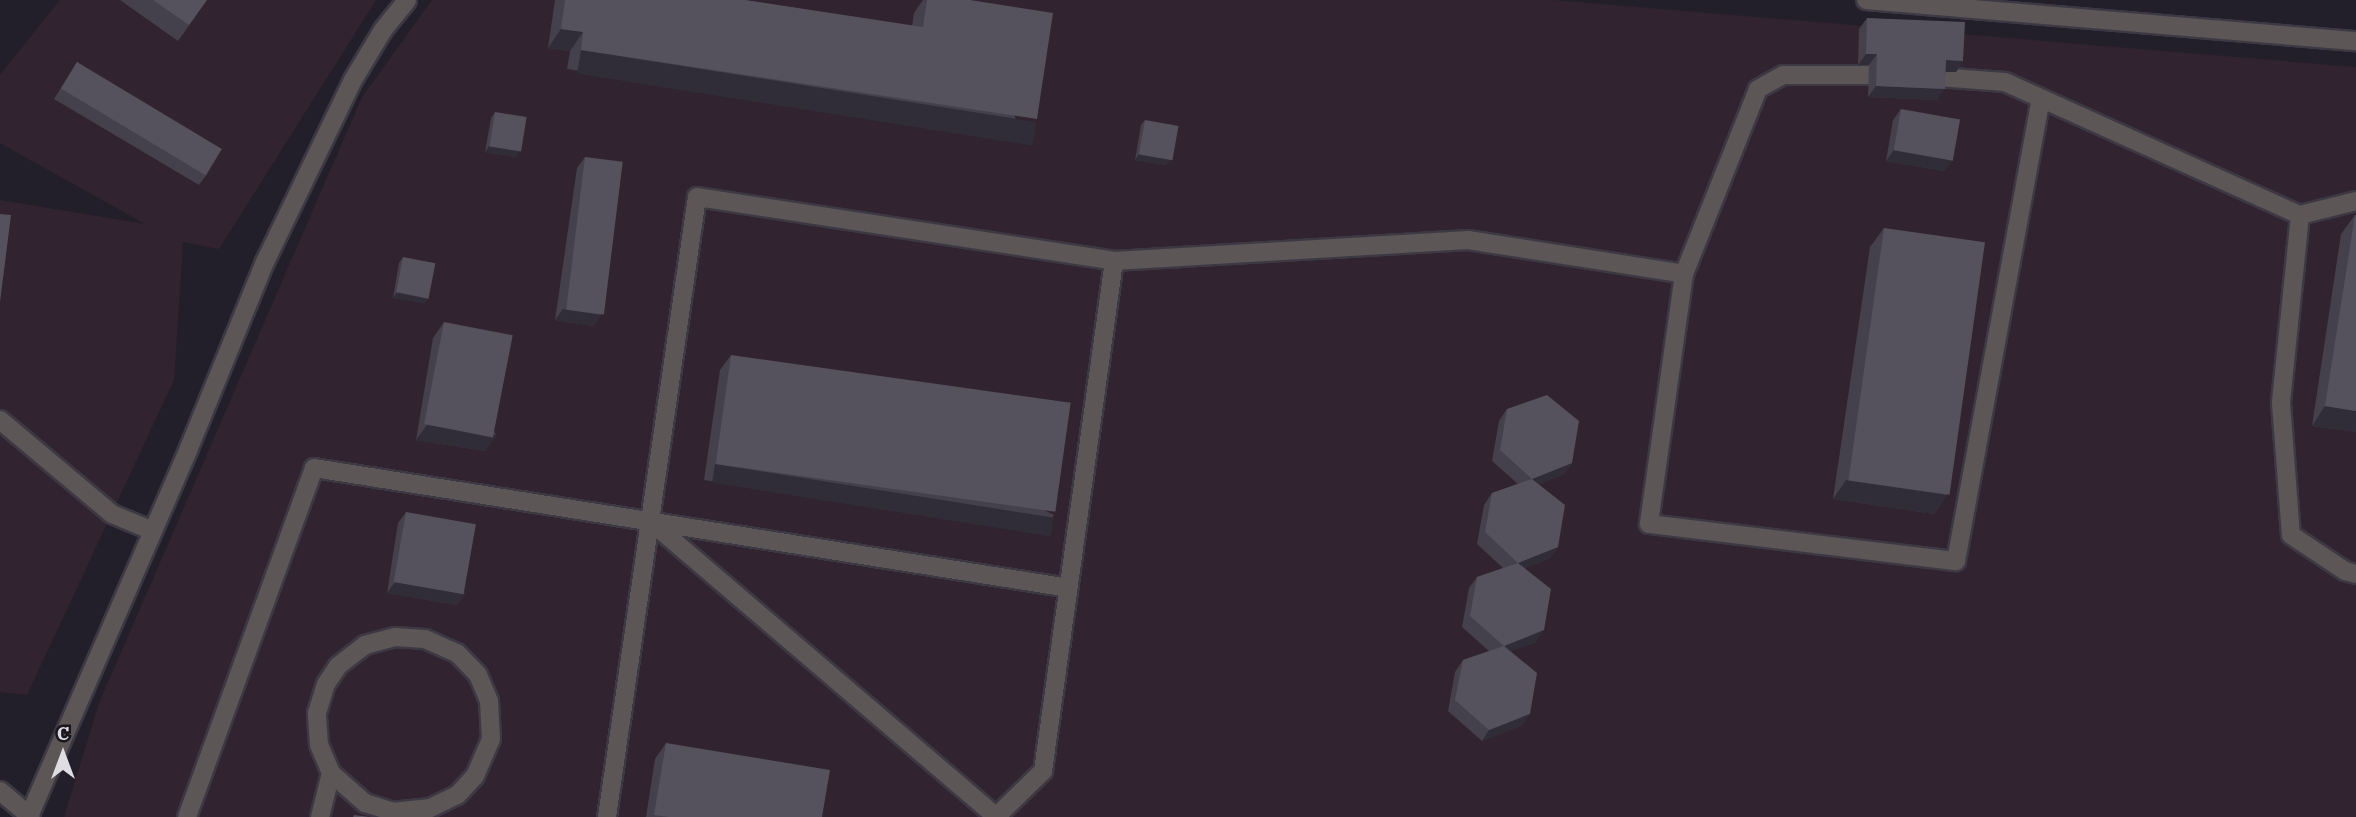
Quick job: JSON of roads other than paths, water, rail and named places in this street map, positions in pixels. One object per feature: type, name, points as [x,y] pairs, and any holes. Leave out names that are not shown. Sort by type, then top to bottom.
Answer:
[{"type":"street","points":[[0,791],[30,816],[265,262],[353,80],[383,30],[407,0]]},
{"type":"street","points":[[1866,0],[2356,41]]},
{"type":"street","points":[[1869,75],[1783,75],[1758,89],[1684,274],[1649,524],[1956,561],[2041,99]]},
{"type":"street","points":[[1938,77],[2005,82],[2300,215],[2356,201]]},
{"type":"street","points":[[607,817],[697,197],[1114,261],[1468,240],[1684,274]]},
{"type":"street","points":[[2300,215],[2281,404],[2291,534],[2345,571],[2356,574]]},
{"type":"street","points":[[650,521],[996,817],[1043,771],[1114,261]]},
{"type":"street","points":[[0,420],[112,514],[153,531]]},
{"type":"street","points":[[187,817],[314,468],[1069,588]]},
{"type":"street","points":[[320,817],[331,773],[319,745],[317,713],[326,684],[338,666],[365,645],[395,637],[425,639],[457,653],[478,675],[489,701],[491,739],[475,776],[457,795],[430,808],[394,812],[365,803],[331,773]]}]
